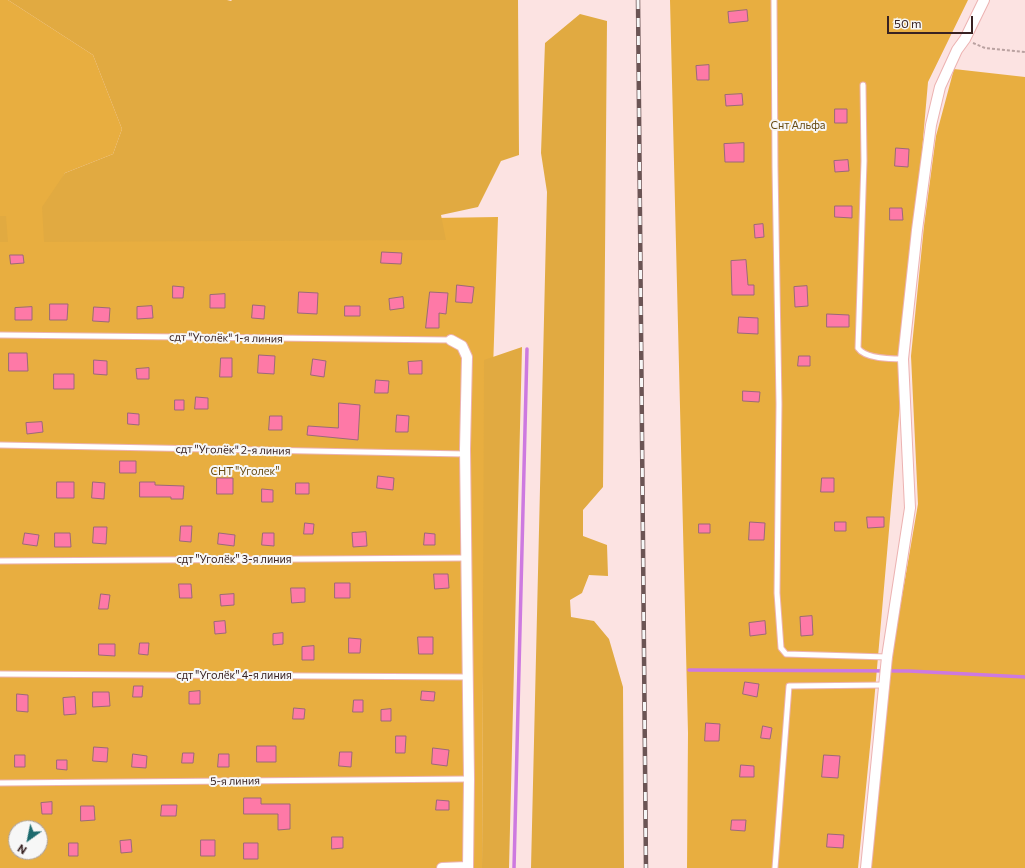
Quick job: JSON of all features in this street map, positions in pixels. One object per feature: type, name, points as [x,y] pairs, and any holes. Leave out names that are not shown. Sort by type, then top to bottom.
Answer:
[{"type":"street","points":[[866,868],[887,657],[910,508],[903,360],[917,230],[931,125],[940,87],[957,50],[965,39],[984,0]]},
{"type":"street","points":[[442,868],[468,868],[469,779],[465,454],[467,357],[462,346],[451,340]]},
{"type":"lane","points":[[774,0],[775,167],[780,404],[777,593],[781,648],[786,654],[887,657]]},
{"type":"lane","points":[[863,85],[864,161],[858,348],[864,354],[870,356],[903,360]]},
{"type":"lane","name":"сдт \"Уголёк\" 1-я линия","points":[[0,335],[451,340]]},
{"type":"lane","name":"сдт \"Уголёк\" 2-я линия","points":[[0,445],[465,454]]},
{"type":"lane","name":"сдт \"Уголёк\" 3-я линия","points":[[0,560],[467,558]]},
{"type":"lane","name":"сдт \"Уголёк\" 4-я линия","points":[[0,674],[468,677]]},
{"type":"lane","points":[[775,868],[789,686],[885,684]]},
{"type":"lane","name":"5-я линия","points":[[0,783],[469,779]]},
{"type":"path","points":[[965,39],[985,48],[1025,52]]},
{"type":"green space","name":"СНТ \"Уголек\"","points":[[0,0],[8,0],[93,55],[122,129],[113,154],[65,173],[43,224],[498,217],[483,675],[482,868],[0,868],[0,225],[6,216],[0,216]]},
{"type":"green space","name":"Снт Альфа","points":[[670,0],[968,0],[928,82],[871,737],[858,868],[687,868],[688,733]]},
{"type":"green space","points":[[954,69],[1025,77],[1025,868],[870,868],[894,643],[918,504],[911,356],[924,226],[936,136]]},
{"type":"shaded area","points":[[8,0],[518,0],[519,155],[501,161],[478,207],[441,215],[446,240],[44,242],[42,207],[65,173],[113,154],[122,129],[93,55]]},
{"type":"shaded area","points":[[580,14],[607,21],[603,487],[583,510],[583,536],[607,545],[608,576],[589,575],[582,593],[570,600],[571,617],[594,621],[609,639],[623,687],[624,868],[531,868],[547,192],[541,153],[545,43]]},
{"type":"shaded area","points":[[0,216],[6,216],[8,242],[0,242]]},
{"type":"shaded area","points":[[522,347],[509,868],[482,868],[484,360]]},
{"type":"building","points":[[747,10],[748,21],[729,23],[728,12]]},
{"type":"building","points":[[709,65],[709,80],[697,80],[696,66]]},
{"type":"building","points":[[742,94],[743,105],[726,106],[725,95]]},
{"type":"building","points":[[835,109],[847,109],[847,123],[835,123]]},
{"type":"building","points":[[744,143],[744,162],[725,162],[724,144]]},
{"type":"building","points":[[896,148],[909,149],[908,167],[895,166]]},
{"type":"building","points":[[848,160],[849,171],[835,172],[834,161]]},
{"type":"building","points":[[835,206],[852,206],[852,218],[835,217]]},
{"type":"building","points":[[890,208],[902,208],[903,220],[890,220]]},
{"type":"building","points":[[763,224],[764,237],[755,238],[754,225]]},
{"type":"building","points":[[382,252],[402,253],[401,264],[381,263]]},
{"type":"building","points":[[10,255],[23,255],[24,263],[11,264]]},
{"type":"building","points":[[746,260],[748,285],[754,285],[754,295],[732,295],[731,261]]},
{"type":"building","points":[[457,285],[474,287],[472,303],[456,302]]},
{"type":"building","points":[[173,286],[184,287],[183,298],[173,298]]},
{"type":"building","points":[[807,286],[808,306],[795,307],[794,287]]},
{"type":"building","points":[[299,292],[318,293],[317,314],[298,313]]},
{"type":"building","points":[[430,292],[448,293],[446,314],[439,313],[439,328],[426,328]]},
{"type":"building","points":[[225,294],[225,308],[210,308],[210,295]]},
{"type":"building","points":[[403,297],[404,308],[390,310],[389,299]]},
{"type":"building","points":[[50,304],[68,304],[67,320],[50,320]]},
{"type":"building","points":[[253,305],[265,306],[264,319],[252,318]]},
{"type":"building","points":[[152,306],[153,318],[137,319],[137,307]]},
{"type":"building","points":[[345,306],[360,306],[360,316],[345,316]]},
{"type":"building","points":[[32,307],[32,320],[15,320],[15,308]]},
{"type":"building","points":[[94,307],[110,308],[109,322],[93,321]]},
{"type":"building","points":[[827,314],[849,315],[849,327],[827,327]]},
{"type":"building","points":[[739,317],[758,318],[758,334],[738,333]]},
{"type":"building","points":[[9,353],[27,353],[28,371],[9,371]]},
{"type":"building","points":[[259,355],[275,356],[274,374],[258,373]]},
{"type":"building","points":[[799,356],[810,356],[810,366],[798,366]]},
{"type":"building","points":[[221,358],[232,358],[232,377],[220,377]]},
{"type":"building","points":[[313,359],[326,361],[324,377],[311,375]]},
{"type":"building","points":[[94,360],[107,361],[107,375],[94,374]]},
{"type":"building","points":[[422,361],[422,374],[409,374],[408,362]]},
{"type":"building","points":[[149,368],[149,379],[137,379],[136,369]]},
{"type":"building","points":[[54,374],[74,374],[74,389],[54,389]]},
{"type":"building","points":[[376,380],[389,381],[388,393],[375,393]]},
{"type":"building","points":[[743,391],[760,392],[759,402],[743,401]]},
{"type":"building","points":[[196,397],[208,398],[208,409],[195,409]]},
{"type":"building","points":[[175,400],[184,400],[184,410],[175,410]]},
{"type":"building","points":[[339,403],[360,405],[358,440],[307,435],[308,426],[338,428]]},
{"type":"building","points":[[128,413],[139,414],[139,425],[128,424]]},
{"type":"building","points":[[397,415],[409,416],[408,432],[396,432]]},
{"type":"building","points":[[270,416],[282,416],[282,430],[269,430]]},
{"type":"building","points":[[42,422],[43,432],[27,434],[26,423]]},
{"type":"building","points":[[120,461],[136,461],[136,473],[120,473]]},
{"type":"building","points":[[378,476],[394,478],[393,490],[377,488]]},
{"type":"building","points":[[217,478],[233,478],[233,494],[217,494]]},
{"type":"building","points":[[822,478],[834,478],[834,492],[821,492]]},
{"type":"building","points":[[57,482],[74,482],[74,498],[57,498]]},
{"type":"building","points":[[93,482],[105,483],[104,499],[92,498]]},
{"type":"building","points":[[140,482],[155,482],[155,485],[184,486],[183,499],[171,499],[171,497],[140,497]]},
{"type":"building","points":[[296,483],[309,483],[309,494],[296,494]]},
{"type":"building","points":[[262,489],[273,490],[273,502],[262,502]]},
{"type":"building","points":[[867,517],[884,517],[884,527],[868,528]]},
{"type":"building","points":[[750,522],[765,523],[764,540],[749,540]]},
{"type":"building","points":[[835,522],[846,522],[846,531],[835,531]]},
{"type":"building","points":[[305,523],[314,524],[313,534],[304,534]]},
{"type":"building","points":[[699,524],[710,524],[710,533],[699,533]]},
{"type":"building","points":[[181,526],[192,526],[191,542],[180,541]]},
{"type":"building","points":[[94,527],[107,527],[106,544],[93,543]]},
{"type":"building","points":[[366,532],[367,546],[353,547],[352,533]]},
{"type":"building","points":[[25,533],[39,535],[37,546],[23,544]]},
{"type":"building","points":[[55,533],[70,533],[71,547],[55,547]]},
{"type":"building","points":[[219,533],[235,535],[234,546],[218,544]]},
{"type":"building","points":[[263,533],[274,533],[274,546],[262,545]]},
{"type":"building","points":[[425,533],[435,534],[435,545],[424,545]]},
{"type":"building","points":[[434,574],[448,574],[449,588],[435,589]]},
{"type":"building","points":[[335,583],[350,583],[350,598],[335,598]]},
{"type":"building","points":[[179,584],[191,584],[192,598],[180,598]]},
{"type":"building","points":[[291,588],[305,588],[305,602],[292,603]]},
{"type":"building","points":[[101,594],[110,595],[108,609],[99,609]]},
{"type":"building","points":[[234,594],[234,605],[221,606],[220,595]]},
{"type":"building","points":[[812,616],[813,635],[801,636],[800,617]]},
{"type":"building","points":[[225,621],[226,633],[215,634],[214,622]]},
{"type":"building","points":[[765,621],[766,634],[750,636],[749,623]]},
{"type":"building","points":[[283,633],[283,644],[273,645],[273,634]]},
{"type":"building","points":[[418,637],[433,637],[433,654],[419,654]]},
{"type":"building","points":[[349,638],[361,639],[360,653],[349,653]]},
{"type":"building","points":[[140,643],[149,643],[148,655],[139,654]]},
{"type":"building","points":[[99,644],[115,644],[115,656],[99,655]]},
{"type":"building","points":[[314,646],[314,660],[302,660],[302,647]]},
{"type":"building","points":[[745,682],[759,684],[757,697],[743,694]]},
{"type":"building","points":[[134,686],[143,686],[142,697],[133,697]]},
{"type":"building","points":[[200,691],[200,704],[189,704],[189,692]]},
{"type":"building","points":[[422,691],[435,692],[434,701],[421,700]]},
{"type":"building","points":[[93,692],[109,692],[110,706],[93,707]]},
{"type":"building","points":[[17,694],[28,695],[28,712],[17,711]]},
{"type":"building","points":[[75,697],[76,714],[64,715],[63,698]]},
{"type":"building","points":[[354,700],[363,700],[363,712],[353,712]]},
{"type":"building","points":[[294,708],[305,709],[304,719],[293,719]]},
{"type":"building","points":[[391,709],[391,721],[381,721],[381,710]]},
{"type":"building","points":[[706,723],[720,724],[719,741],[705,741]]},
{"type":"building","points":[[763,726],[772,728],[770,739],[761,738]]},
{"type":"building","points":[[396,736],[406,736],[405,753],[396,753]]},
{"type":"building","points":[[257,746],[276,746],[276,762],[257,762]]},
{"type":"building","points":[[94,747],[108,748],[107,762],[93,761]]},
{"type":"building","points":[[433,748],[449,750],[447,766],[432,764]]},
{"type":"building","points":[[340,752],[352,752],[351,767],[339,766]]},
{"type":"building","points":[[183,753],[194,753],[193,763],[182,763]]},
{"type":"building","points":[[133,754],[147,756],[146,768],[132,767]]},
{"type":"building","points":[[219,754],[229,754],[229,767],[218,767]]},
{"type":"building","points":[[15,755],[25,755],[25,767],[15,767]]},
{"type":"building","points":[[824,755],[840,756],[838,778],[822,777]]},
{"type":"building","points":[[57,760],[67,760],[67,770],[57,769]]},
{"type":"building","points":[[741,765],[754,766],[754,777],[740,777]]},
{"type":"building","points":[[244,798],[261,798],[261,804],[290,804],[290,829],[278,830],[278,814],[244,814]]},
{"type":"building","points":[[437,800],[449,801],[449,810],[436,810]]},
{"type":"building","points":[[52,802],[52,814],[42,814],[41,803]]},
{"type":"building","points":[[162,805],[177,805],[176,816],[161,816]]},
{"type":"building","points":[[81,806],[94,806],[95,820],[81,821]]},
{"type":"building","points":[[732,820],[746,820],[745,831],[731,830]]},
{"type":"building","points":[[828,834],[844,835],[843,848],[827,847]]},
{"type":"building","points":[[332,837],[343,837],[343,848],[332,849]]},
{"type":"building","points":[[131,840],[132,852],[121,853],[120,841]]},
{"type":"building","points":[[201,840],[215,840],[215,856],[201,856]]},
{"type":"building","points":[[69,843],[78,843],[78,856],[69,856]]},
{"type":"building","points":[[244,843],[258,843],[258,859],[244,859]]},
{"type":"waterway","points":[[514,868],[527,349]]},
{"type":"waterway","points":[[689,670],[909,671],[1025,677]]},
{"type":"railway","points":[[638,0],[646,868]]}]
